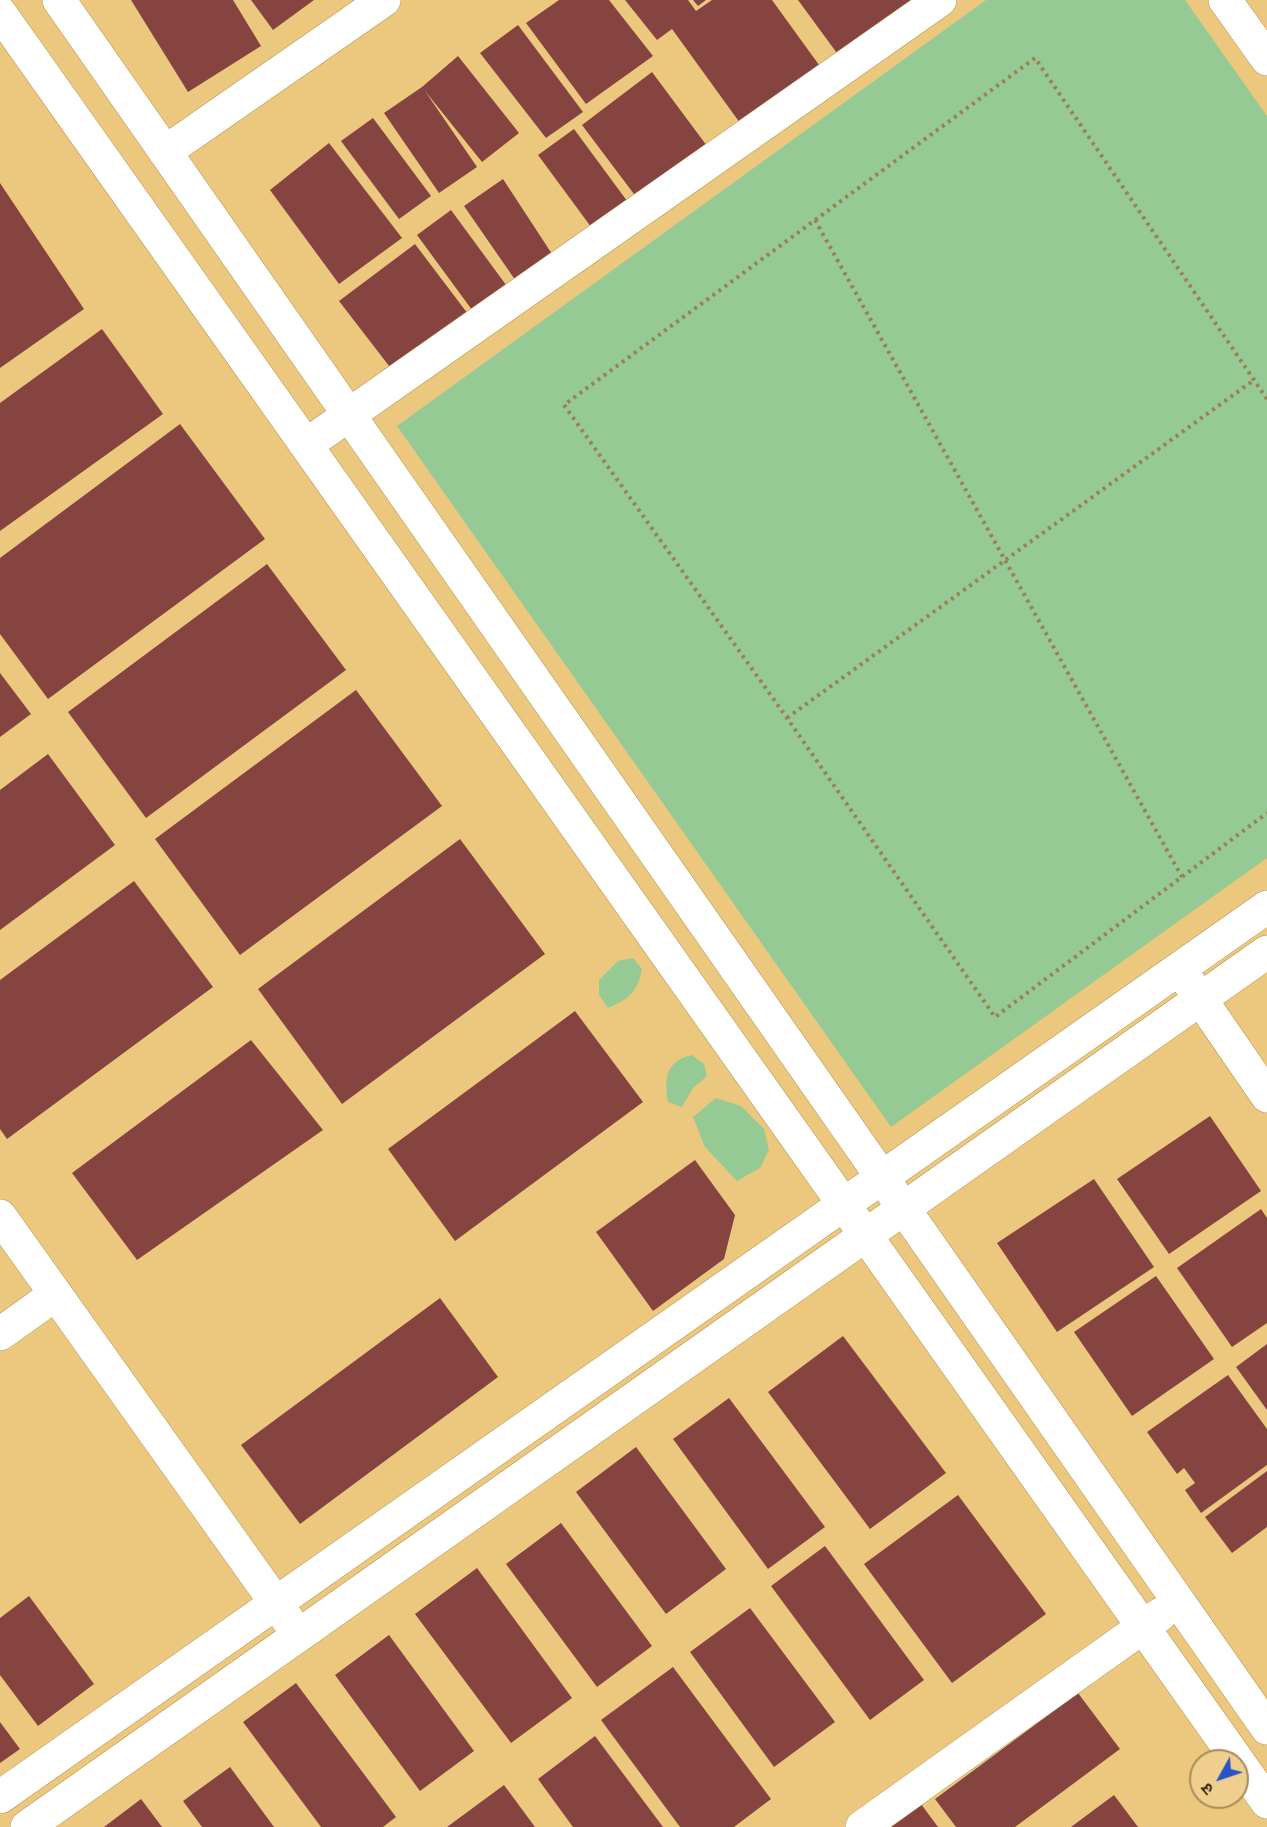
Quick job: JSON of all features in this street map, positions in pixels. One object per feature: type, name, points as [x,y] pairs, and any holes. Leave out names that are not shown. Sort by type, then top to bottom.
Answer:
[{"type":"street","points":[[59,0],[1267,1728]]},
{"type":"street","points":[[165,152],[384,0]]},
{"type":"street","points":[[306,445],[940,0]]},
{"type":"street","points":[[1225,0],[1267,59]]},
{"type":"street","points":[[0,13],[1267,1802]]},
{"type":"street","points":[[0,1797],[1267,908]]},
{"type":"street","points":[[27,1827],[1267,952]]},
{"type":"street","points":[[1180,969],[1267,1096]]},
{"type":"street","points":[[0,1216],[299,1635]]},
{"type":"street","points":[[0,1334],[56,1294]]},
{"type":"street","points":[[862,1827],[1179,1602]]},
{"type":"path","points":[[1267,399],[1035,58],[564,405],[787,718],[994,1017],[1267,813]]},
{"type":"path","points":[[815,220],[1182,877]]},
{"type":"path","points":[[787,718],[1254,380]]},
{"type":"shaded area","points":[[0,0],[1267,0],[1267,1827],[0,1827]]},
{"type":"green space","points":[[986,0],[1185,0],[1267,116],[1267,858],[891,1127],[397,426]]},
{"type":"green space","points":[[633,958],[642,969],[635,989],[621,1002],[608,1008],[599,995],[599,980],[618,961]]},
{"type":"green space","points":[[692,1055],[704,1064],[707,1076],[693,1088],[682,1107],[668,1102],[667,1078],[672,1066]]},
{"type":"green space","points":[[716,1098],[741,1106],[764,1129],[769,1150],[760,1168],[737,1181],[705,1147],[693,1117]]},
{"type":"building","points":[[131,0],[233,0],[261,46],[188,92]]},
{"type":"building","points":[[251,0],[314,0],[273,30]]},
{"type":"building","points":[[559,0],[609,0],[653,56],[586,104],[526,23]]},
{"type":"building","points":[[625,0],[688,0],[696,11],[712,0],[772,0],[827,76],[748,134],[672,29],[657,40]]},
{"type":"building","points":[[693,0],[706,0],[698,6]]},
{"type":"building","points":[[798,0],[926,0],[842,60]]},
{"type":"building","points":[[518,25],[583,112],[546,138],[480,53]]},
{"type":"building","points":[[458,56],[519,133],[482,162],[425,91],[477,167],[439,193],[384,113],[422,87]]},
{"type":"building","points":[[652,72],[710,150],[640,202],[582,125]]},
{"type":"building","points":[[373,118],[431,196],[399,219],[341,141]]},
{"type":"building","points":[[574,129],[633,209],[597,235],[538,155]]},
{"type":"building","points":[[329,143],[402,238],[339,284],[270,190]]},
{"type":"building","points":[[503,179],[554,257],[518,284],[464,206]]},
{"type":"building","points":[[0,183],[84,309],[0,368]]},
{"type":"building","points":[[451,210],[509,289],[475,314],[417,235]]},
{"type":"building","points":[[415,244],[471,318],[396,375],[339,301]]},
{"type":"building","points":[[102,329],[163,414],[0,531],[0,403]]},
{"type":"building","points":[[180,424],[265,539],[48,699],[0,634],[0,558]]},
{"type":"building","points":[[267,564],[346,670],[146,818],[68,712]]},
{"type":"building","points":[[0,673],[31,714],[0,737]]},
{"type":"building","points":[[356,690],[442,806],[240,955],[155,839]]},
{"type":"building","points":[[48,754],[115,845],[0,930],[0,790]]},
{"type":"building","points":[[460,839],[545,954],[342,1104],[258,989]]},
{"type":"building","points":[[134,881],[213,987],[7,1139],[0,1129],[0,980]]},
{"type":"building","points":[[575,1011],[643,1102],[455,1241],[388,1149]]},
{"type":"building","points":[[251,1040],[323,1130],[137,1260],[72,1173]]},
{"type":"building","points":[[1210,1116],[1261,1191],[1169,1254],[1117,1179]]},
{"type":"building","points":[[695,1160],[735,1215],[724,1259],[653,1311],[596,1232]]},
{"type":"building","points":[[1094,1179],[1154,1267],[1057,1332],[997,1243]]},
{"type":"building","points":[[1261,1209],[1267,1218],[1267,1323],[1232,1347],[1177,1268]]},
{"type":"building","points":[[1156,1276],[1214,1359],[1132,1416],[1074,1332]]},
{"type":"building","points":[[440,1298],[498,1377],[300,1524],[241,1445]]},
{"type":"building","points":[[843,1336],[946,1473],[870,1529],[768,1392]]},
{"type":"building","points":[[1267,1344],[1267,1410],[1236,1367]]},
{"type":"building","points":[[1228,1375],[1267,1429],[1267,1465],[1201,1513],[1185,1490],[1195,1483],[1184,1468],[1177,1474],[1147,1432]]},
{"type":"building","points":[[729,1398],[825,1527],[768,1569],[673,1439]]},
{"type":"building","points":[[636,1447],[726,1569],[666,1614],[576,1492]]},
{"type":"building","points":[[1267,1471],[1267,1527],[1232,1553],[1205,1517]]},
{"type":"building","points":[[958,1495],[1046,1614],[952,1683],[864,1564]]},
{"type":"building","points":[[561,1523],[652,1646],[597,1687],[506,1564]]},
{"type":"building","points":[[825,1546],[924,1680],[870,1720],[771,1586]]},
{"type":"building","points":[[477,1568],[572,1698],[511,1743],[415,1614]]},
{"type":"building","points":[[29,1596],[94,1684],[38,1726],[0,1675],[0,1618]]},
{"type":"building","points":[[750,1608],[835,1722],[774,1767],[690,1652]]},
{"type":"building","points":[[389,1635],[474,1751],[420,1791],[335,1675]]},
{"type":"building","points":[[673,1667],[771,1799],[734,1827],[680,1827],[601,1720]]},
{"type":"building","points":[[296,1683],[396,1817],[383,1827],[321,1827],[243,1722]]},
{"type":"building","points":[[1078,1693],[1120,1749],[1015,1827],[956,1827],[935,1799]]},
{"type":"building","points":[[0,1722],[20,1749],[0,1763]]},
{"type":"building","points":[[595,1736],[663,1827],[573,1827],[538,1779]]},
{"type":"building","points":[[230,1767],[274,1827],[202,1827],[183,1801]]},
{"type":"building","points":[[504,1785],[535,1827],[447,1827]]},
{"type":"building","points":[[1114,1795],[1138,1827],[1071,1827]]},
{"type":"building","points":[[141,1799],[162,1827],[104,1827]]},
{"type":"building","points":[[921,1804],[938,1827],[889,1827]]}]
